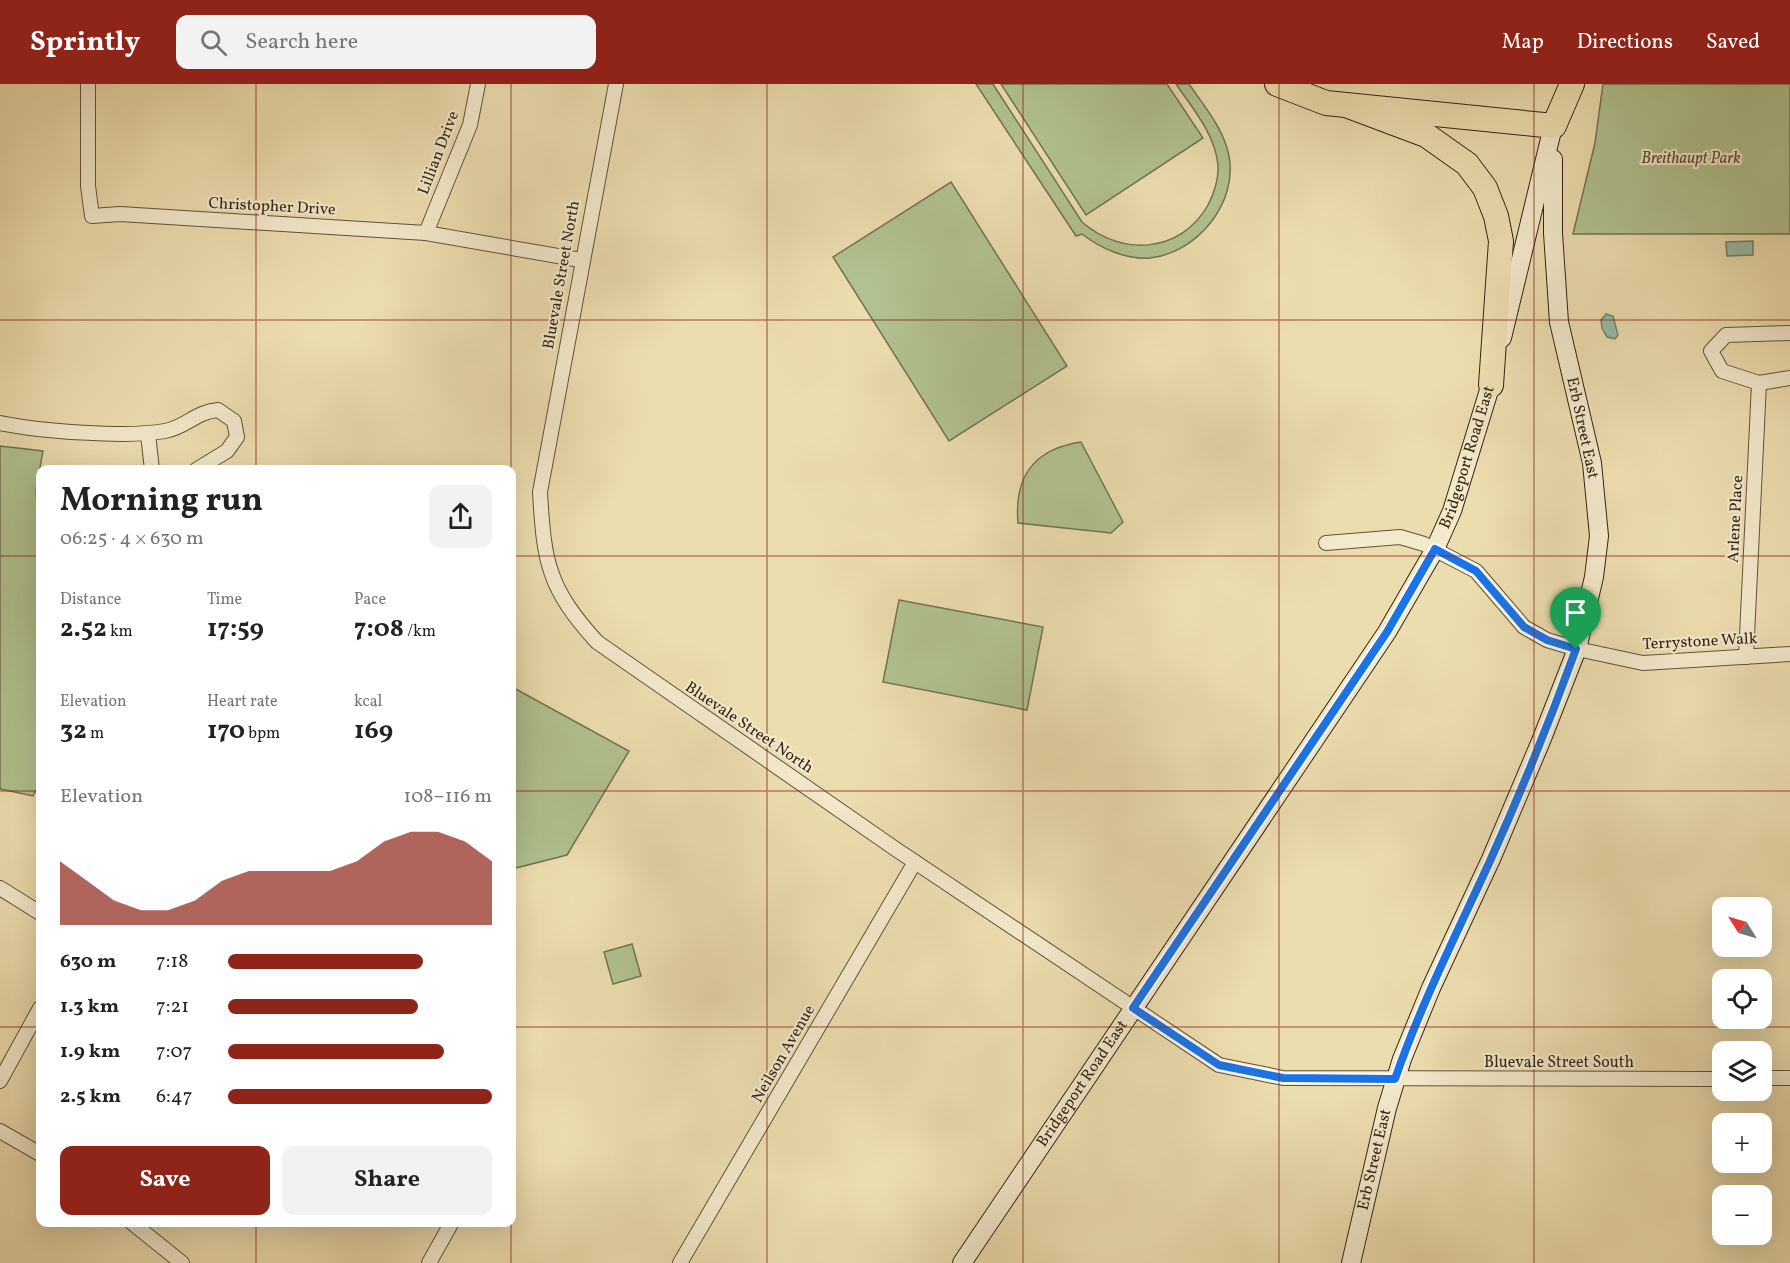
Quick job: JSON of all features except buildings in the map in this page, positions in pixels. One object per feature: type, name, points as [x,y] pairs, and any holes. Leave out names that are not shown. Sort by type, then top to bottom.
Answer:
[{"type":"highway","points":[[1277,84],[1299,94],[1346,105],[1426,135],[1467,164],[1485,188],[1496,216],[1501,241],[1491,385]]},
{"type":"highway","points":[[1346,105],[1554,126],[1572,84]]},
{"type":"main road","points":[[1554,126],[1561,84]]},
{"type":"main road","name":"Bridgeport Road East","points":[[962,1263],[1387,632],[1435,549],[1452,511],[1491,385],[1554,126]]},
{"type":"main road","name":"Erb Street East","points":[[1351,1263],[1395,1079],[1431,988],[1495,848],[1576,649],[1594,577],[1599,536],[1592,463],[1559,322],[1552,233],[1554,126]]},
{"type":"street","name":"Christopher Drive","points":[[87,84],[88,186],[92,216],[120,214],[426,233],[581,260]]},
{"type":"street","name":"Lillian Drive","points":[[426,233],[470,124],[478,84]]},
{"type":"street","name":"Bluevale Street North","points":[[616,84],[581,260],[540,492],[544,550],[560,595],[571,613],[597,642],[915,862],[1219,1065],[1283,1078],[1395,1079]]},
{"type":"street","points":[[1790,333],[1726,335],[1711,351],[1722,371],[1759,383],[1790,378]]},
{"type":"street","name":"Arlene Place","points":[[1746,657],[1759,383]]},
{"type":"street","points":[[0,423],[49,429],[148,434],[178,428],[202,411],[218,410],[234,421],[237,437],[227,451],[204,465]]},
{"type":"street","points":[[148,434],[151,465]]},
{"type":"street","name":"Terrystone Walk","points":[[1326,543],[1400,537],[1435,549],[1476,571],[1524,627],[1547,640],[1576,649],[1643,663],[1790,654]]},
{"type":"street","name":"Neilson Avenue","points":[[680,1263],[915,862]]},
{"type":"street","points":[[0,888],[36,910]]},
{"type":"street","points":[[0,1081],[36,1015]]},
{"type":"street","name":"Bluevale Street South","points":[[1395,1079],[1712,1078]]},
{"type":"street","points":[[1772,1078],[1790,1078]]},
{"type":"street","points":[[0,1131],[36,1152]]},
{"type":"street","points":[[137,1227],[182,1263]]},
{"type":"street","points":[[429,1263],[449,1227]]},
{"type":"green space","points":[[976,84],[993,84],[1082,222],[1115,241],[1132,245],[1150,245],[1167,241],[1183,233],[1196,221],[1208,205],[1218,175],[1216,154],[1208,132],[1176,84],[1189,84],[1223,136],[1229,156],[1230,174],[1227,191],[1220,208],[1211,223],[1183,247],[1150,258],[1123,255],[1097,244],[1082,234],[1076,236]]},
{"type":"green space","points":[[1001,84],[1167,84],[1203,138],[1086,215]]},
{"type":"green space","name":"Breithaupt Park","points":[[1603,84],[1790,84],[1790,234],[1573,234],[1595,143]]},
{"type":"green space","points":[[951,182],[1067,366],[949,441],[833,257]]},
{"type":"green space","points":[[1081,442],[1123,522],[1111,533],[1018,523],[1020,492],[1030,468],[1039,458],[1051,451]]},
{"type":"green space","points":[[0,446],[43,451],[40,465],[36,465],[36,790],[33,796],[0,789]]},
{"type":"green space","points":[[899,600],[1043,627],[1027,710],[883,682]]},
{"type":"green space","points":[[516,689],[629,751],[567,855],[516,868]]},
{"type":"green space","points":[[632,944],[641,976],[613,984],[604,952]]},
{"type":"shaded area","points":[[1753,241],[1753,255],[1727,256],[1726,242]]},
{"type":"shaded area","points":[[1606,314],[1613,316],[1618,335],[1615,339],[1607,337],[1602,328],[1601,320]]},
{"type":"route","points":[[1435,549],[1462,561],[1476,571],[1524,627],[1547,640],[1576,649],[1541,741],[1491,859],[1431,988],[1395,1079],[1283,1078],[1219,1065],[1133,1008],[1387,632],[1435,549]]}]
